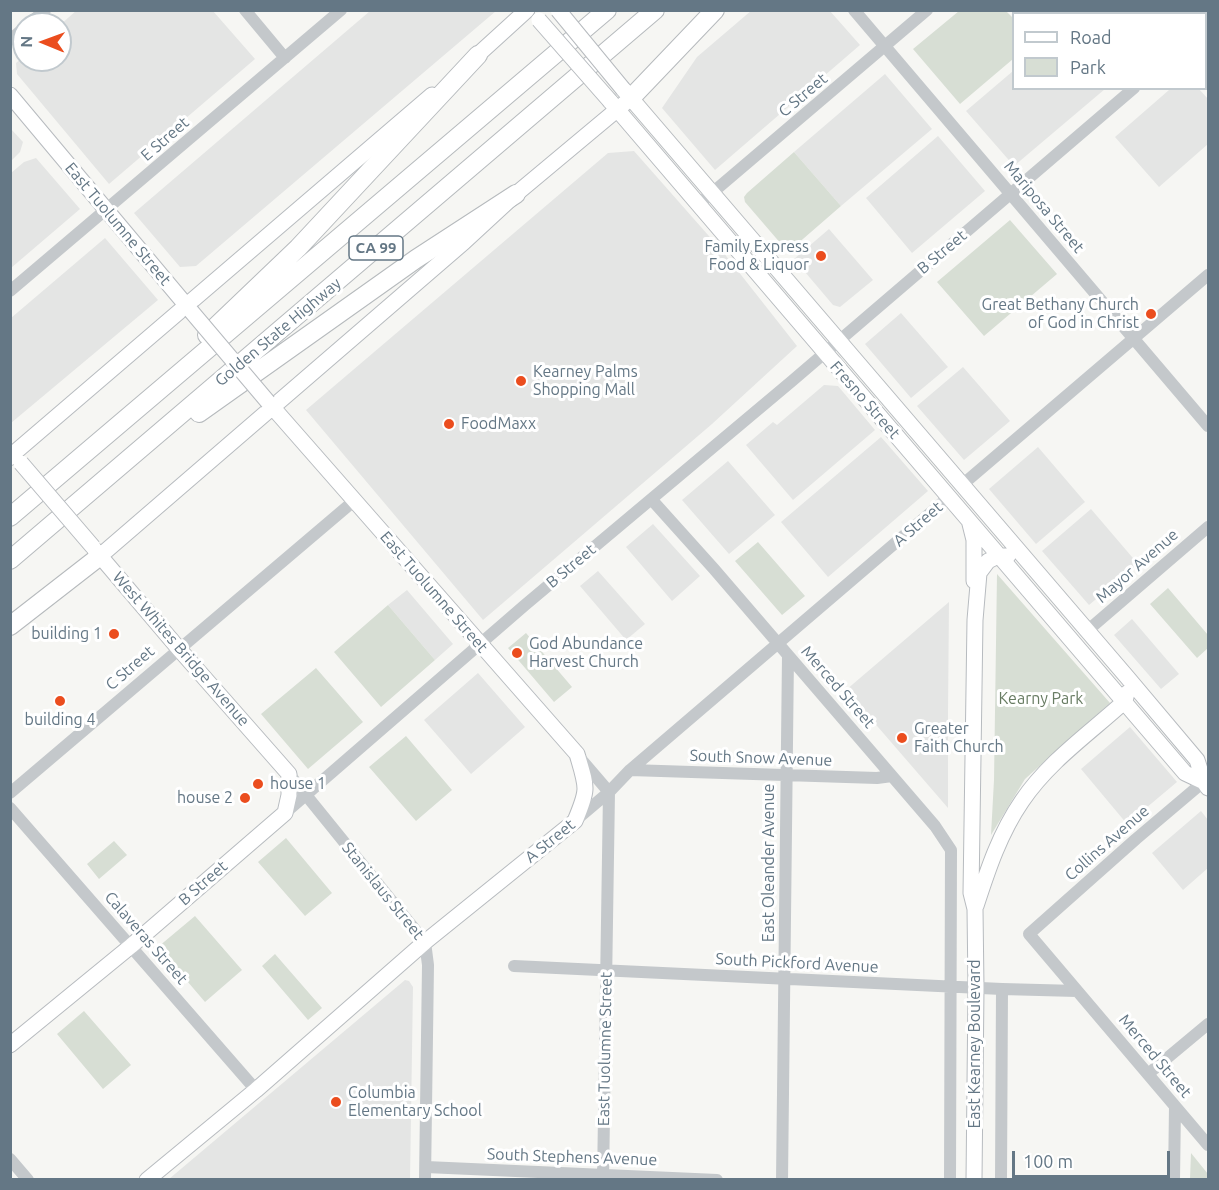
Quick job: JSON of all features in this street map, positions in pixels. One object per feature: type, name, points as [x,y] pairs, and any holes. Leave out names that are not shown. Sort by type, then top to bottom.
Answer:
[{"type":"highway","name":"Golden State Highway","points":[[10,517],[607,10]]},
{"type":"highway","name":"Golden State Highway","points":[[10,560],[655,10]]},
{"type":"highway","points":[[620,100],[715,10]]},
{"type":"highway","points":[[69,466],[298,248],[478,55]]},
{"type":"highway","points":[[97,486],[406,266],[516,194]]},
{"type":"highway","points":[[10,626],[97,551]]},
{"type":"main road","name":"Fresno Street","points":[[558,10],[620,100],[699,204],[1185,773],[1207,783]]},
{"type":"main road","name":"Fresno Street","points":[[532,14],[712,192],[1197,760],[1207,783]]},
{"type":"main road","points":[[14,456],[189,308],[478,55],[532,14]]},
{"type":"main road","name":"East Tuolumne Street","points":[[10,95],[271,404],[479,645],[577,754]]},
{"type":"main road","points":[[97,551],[464,243],[620,100]]},
{"type":"main road","name":"West Whites Bridge Avenue","points":[[14,456],[289,774]]},
{"type":"main road","points":[[968,519],[974,540],[975,620]]},
{"type":"main road","points":[[998,556],[1014,559],[1020,567],[1054,593]]},
{"type":"main road","name":"East Kearney Boulevard","points":[[974,1179],[975,909],[971,893],[975,620],[979,573],[988,561],[998,556]]},
{"type":"main road","points":[[1125,701],[1127,677]]},
{"type":"main road","name":"East Kearney Boulevard","points":[[975,909],[999,843],[1023,800],[1058,760],[1125,701]]},
{"type":"main road","points":[[575,821],[586,795],[586,783],[577,754]]},
{"type":"main road","points":[[285,813],[289,795],[289,774]]},
{"type":"main road","name":"B Street","points":[[10,1046],[131,946],[285,813]]},
{"type":"main road","name":"A Street","points":[[147,1179],[256,1090],[425,942],[575,821]]},
{"type":"street","points":[[246,10],[285,58]]},
{"type":"street","name":"E Street","points":[[10,291],[341,10]]},
{"type":"street","name":"Mariposa Street","points":[[854,10],[1209,426]]},
{"type":"street","name":"C Street","points":[[699,204],[927,10]]},
{"type":"street","name":"B Street","points":[[285,813],[1132,90]]},
{"type":"street","points":[[962,485],[1209,276]]},
{"type":"street","name":"A Street","points":[[575,821],[609,792],[630,770],[949,497]]},
{"type":"street","name":"C Street","points":[[10,793],[355,500]]},
{"type":"street","name":"Merced Street","points":[[652,500],[779,644],[947,841],[952,859],[951,987]]},
{"type":"street","name":"Mayor Avenue","points":[[1087,631],[1209,527]]},
{"type":"street","name":"East Oleander Avenue","points":[[782,1179],[788,655]]},
{"type":"street","name":"East Tuolumne Street","points":[[577,754],[609,792],[603,1177]]},
{"type":"street","name":"South Snow Avenue","points":[[630,770],[786,776],[877,778],[892,776]]},
{"type":"street","name":"West Whites Bridge Avenue","points":[[289,774],[305,795]]},
{"type":"street","name":"Collins Avenue","points":[[1029,934],[1127,847],[1207,783]]},
{"type":"street","name":"Stanislaus Street","points":[[305,795],[425,942],[428,965],[425,1173]]},
{"type":"street","name":"Calaveras Street","points":[[10,808],[256,1090]]},
{"type":"street","name":"Merced Street","points":[[1029,934],[1209,1145]]},
{"type":"street","name":"South Pickford Avenue","points":[[514,966],[1077,991]]},
{"type":"street","name":"East Kearney Boulevard","points":[[950,1179],[951,987]]},
{"type":"street","name":"East Kearney Boulevard","points":[[1001,1179],[1002,989]]},
{"type":"street","points":[[1148,1074],[1209,1024]]},
{"type":"street","points":[[1174,1179],[1175,1106]]},
{"type":"street","points":[[10,1159],[27,1179]]},
{"type":"street","name":"South Stephens Avenue","points":[[425,1173],[717,1179]]},
{"type":"shaded area","points":[[77,10],[213,11],[255,59],[109,184],[17,74],[17,72],[72,72],[72,14]]},
{"type":"shaded area","points":[[752,10],[830,11],[860,45],[715,170],[662,108],[697,57]]},
{"type":"shaded area","points":[[370,11],[496,11],[196,266],[180,267],[134,213]]},
{"type":"shaded area","points":[[1012,72],[1012,90],[1104,90],[1014,166],[966,111]]},
{"type":"shaded area","points":[[885,74],[932,129],[841,206],[794,152]]},
{"type":"shaded area","points":[[1169,90],[1200,90],[1208,99],[1208,144],[1159,187],[1115,137]]},
{"type":"shaded area","points":[[11,129],[23,142],[20,152],[11,161]]},
{"type":"shaded area","points":[[938,136],[985,191],[912,253],[866,198]]},
{"type":"shaded area","points":[[634,151],[723,252],[797,346],[712,424],[483,620],[306,410],[608,153]]},
{"type":"shaded area","points":[[36,158],[80,209],[11,268],[11,173],[24,162]]},
{"type":"shaded area","points":[[829,229],[873,280],[840,307],[833,305],[794,259]]},
{"type":"shaded area","points":[[105,238],[158,300],[11,423],[11,318]]},
{"type":"shaded area","points":[[901,313],[948,367],[911,398],[865,344]]},
{"type":"shaded area","points":[[963,367],[1010,421],[964,460],[917,406]]},
{"type":"shaded area","points":[[824,385],[838,386],[875,430],[793,500],[746,445],[773,422],[777,425]]},
{"type":"shaded area","points":[[881,437],[928,491],[828,577],[781,522]]},
{"type":"shaded area","points":[[1038,447],[1085,502],[1036,544],[989,489]]},
{"type":"shaded area","points":[[728,461],[775,515],[729,554],[682,500]]},
{"type":"shaded area","points":[[1091,509],[1138,564],[1089,605],[1042,551]]},
{"type":"shaded area","points":[[653,524],[700,576],[672,601],[626,547]]},
{"type":"shaded area","points":[[598,571],[645,624],[626,640],[580,586]]},
{"type":"shaded area","points":[[407,590],[453,644],[435,660],[388,605]]},
{"type":"shaded area","points":[[949,602],[948,712],[948,808],[846,690]]},
{"type":"shaded area","points":[[1132,619],[1179,674],[1161,689],[1114,635]]},
{"type":"shaded area","points":[[478,673],[525,727],[471,774],[424,720]]},
{"type":"shaded area","points":[[1130,727],[1177,782],[1127,824],[1081,769]]},
{"type":"shaded area","points":[[1201,811],[1208,820],[1208,868],[1183,890],[1152,853]]},
{"type":"shaded area","name":"Columbia Elementary School","points":[[405,980],[409,981],[413,987],[410,1179],[169,1179]]},
{"type":"green space","points":[[959,11],[1006,11],[1012,17],[1012,60],[960,104],[913,49]]},
{"type":"green space","points":[[794,152],[841,206],[788,252],[745,202],[744,197]]},
{"type":"green space","points":[[1010,220],[1057,274],[984,336],[937,282]]},
{"type":"green space","points":[[758,542],[805,596],[782,615],[735,561]]},
{"type":"green space","name":"Kearny Park","points":[[997,574],[1110,703],[1025,779],[991,835],[994,780]]},
{"type":"green space","points":[[1168,588],[1208,635],[1208,648],[1197,658],[1150,604]]},
{"type":"green space","points":[[388,605],[435,660],[381,707],[334,652]]},
{"type":"green space","points":[[526,633],[572,687],[554,702],[508,648]]},
{"type":"green space","points":[[316,668],[363,722],[308,769],[261,714]]},
{"type":"green space","points":[[406,736],[452,790],[416,821],[369,767]]},
{"type":"green space","points":[[286,838],[332,893],[305,916],[258,862]]},
{"type":"green space","points":[[114,841],[127,855],[99,879],[87,864]]},
{"type":"green space","points":[[195,916],[242,970],[205,1002],[158,947]]},
{"type":"green space","points":[[275,954],[322,1008],[308,1020],[262,966]]},
{"type":"green space","points":[[84,1011],[131,1065],[103,1089],[57,1034]]},
{"type":"green space","points":[[1191,1153],[1208,1174],[1208,1179],[1190,1179]]},
{"type":"place","name":"Family Express Food & Liquor","points":[[821,256]]},
{"type":"place","name":"Great Bethany Church of God in Christ","points":[[1151,314]]},
{"type":"place","name":"Kearney Palms Shopping Mall","points":[[521,381]]},
{"type":"place","name":"FoodMaxx","points":[[449,424]]},
{"type":"place","name":"building 1","points":[[114,634]]},
{"type":"place","name":"God Abundance Harvest Church","points":[[517,653]]},
{"type":"place","name":"building 4","points":[[60,701]]},
{"type":"place","name":"Greater Faith Church","points":[[902,738]]},
{"type":"place","name":"house 1","points":[[258,784]]},
{"type":"place","name":"house 2","points":[[245,798]]},
{"type":"place","name":"Columbia Elementary School","points":[[336,1102]]}]
